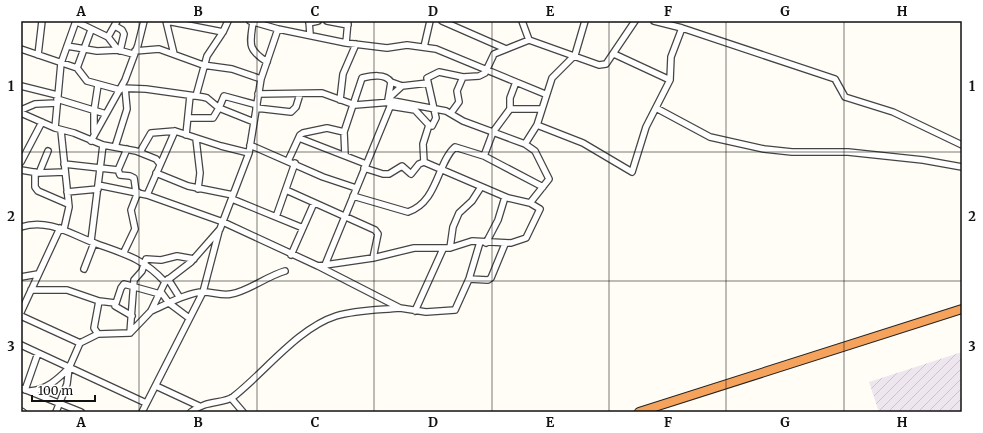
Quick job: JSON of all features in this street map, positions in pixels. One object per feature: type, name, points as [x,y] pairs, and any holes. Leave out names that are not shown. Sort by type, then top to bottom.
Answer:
[{"type":"highway","points":[[639,412],[962,308]]},
{"type":"street","points":[[38,55],[42,21]]},
{"type":"street","points":[[55,128],[62,63],[76,21],[91,30],[108,37],[119,50]]},
{"type":"street","points":[[91,141],[94,133],[122,89],[144,21]]},
{"type":"street","points":[[174,54],[167,21],[188,23],[223,32]]},
{"type":"street","points":[[186,135],[193,96],[203,65],[228,21]]},
{"type":"street","points":[[310,34],[309,22],[318,21]]},
{"type":"street","points":[[327,21],[348,23],[346,43]]},
{"type":"street","points":[[424,47],[430,21]]},
{"type":"street","points":[[442,21],[506,49]]},
{"type":"street","points":[[522,21],[529,40]]},
{"type":"street","points":[[525,144],[537,125],[545,94],[554,75],[575,55],[585,21]]},
{"type":"street","points":[[429,125],[434,124],[436,118],[427,78],[439,72],[463,77],[479,76],[484,74],[492,56],[529,40],[602,65],[606,64],[635,21]]},
{"type":"street","points":[[654,21],[682,28],[835,79],[845,97],[893,112],[962,145]]},
{"type":"street","points":[[267,62],[255,54],[251,46],[251,22],[262,22],[278,29],[310,34],[346,43],[387,48],[407,45],[424,47],[448,53],[545,94]]},
{"type":"street","points":[[108,37],[116,24],[124,34],[119,50]]},
{"type":"street","points":[[537,125],[583,143],[632,172],[646,127],[670,80],[671,57],[682,28]]},
{"type":"street","points":[[142,412],[203,292],[220,229],[248,153],[261,79],[278,29]]},
{"type":"street","points":[[77,68],[91,30]]},
{"type":"street","points":[[340,100],[343,74],[356,44]]},
{"type":"street","points":[[67,46],[97,52],[119,50],[134,52],[159,49],[203,65],[232,69],[261,79]]},
{"type":"street","points":[[21,49],[77,68],[87,81],[98,85],[122,89],[146,89],[207,98],[219,108],[254,122]]},
{"type":"street","points":[[614,54],[670,80]]},
{"type":"street","points":[[345,155],[344,132],[355,104],[359,83],[362,78],[376,76],[387,77],[391,82],[402,86],[428,83]]},
{"type":"street","points":[[451,113],[459,102],[458,91],[463,77]]},
{"type":"street","points":[[390,101],[391,82]]},
{"type":"street","points":[[484,156],[493,132],[510,109],[510,98],[516,82]]},
{"type":"street","points":[[94,133],[94,111],[98,85]]},
{"type":"street","points":[[21,86],[106,114]]},
{"type":"street","points":[[324,265],[390,101],[402,86]]},
{"type":"street","points":[[115,147],[127,108],[122,89]]},
{"type":"street","points":[[258,94],[322,94],[355,104],[390,101],[414,108],[434,107],[451,113],[463,121],[525,144],[535,151],[549,176],[549,180],[530,204]]},
{"type":"street","points":[[188,118],[213,118],[225,95],[257,106],[291,112],[296,107],[300,94]]},
{"type":"street","points":[[21,110],[39,103],[57,99]]},
{"type":"street","points":[[414,108],[429,125]]},
{"type":"street","points":[[656,108],[710,137],[764,150],[792,152],[848,152],[923,160],[962,167]]},
{"type":"street","points":[[510,109],[541,109]]},
{"type":"street","points":[[21,113],[61,131],[74,133],[103,145],[140,152],[162,162]]},
{"type":"street","points":[[21,162],[42,122]]},
{"type":"street","points":[[424,162],[423,144],[429,125]]},
{"type":"street","points":[[288,161],[303,133],[327,128],[344,132]]},
{"type":"street","points":[[21,312],[38,274],[62,228],[68,204],[61,131]]},
{"type":"street","points":[[147,195],[175,132]]},
{"type":"street","points":[[140,152],[152,133],[175,132],[248,153]]},
{"type":"street","points":[[299,138],[345,155],[365,166],[388,174],[402,166],[411,174],[419,164],[424,162],[505,197],[530,204],[540,209],[524,240],[505,244],[469,242],[443,249],[414,248],[373,258],[318,266]]},
{"type":"street","points":[[196,139],[200,173],[198,189]]},
{"type":"street","points":[[84,269],[93,242],[103,145]]},
{"type":"street","points":[[250,145],[323,177],[356,188]]},
{"type":"street","points":[[353,196],[408,212],[418,207],[434,187],[442,169],[455,147],[484,156],[544,187]]},
{"type":"street","points":[[118,170],[127,149]]},
{"type":"street","points":[[48,151],[37,172],[35,187],[38,192],[68,204]]},
{"type":"street","points":[[64,164],[118,170]]},
{"type":"street","points":[[276,217],[295,164]]},
{"type":"street","points":[[21,170],[37,172],[65,172]]},
{"type":"street","points":[[118,170],[120,175],[134,178],[135,192],[132,210],[136,229],[124,252]]},
{"type":"street","points":[[156,173],[198,189],[232,197],[303,228]]},
{"type":"street","points":[[67,192],[98,187],[147,195],[223,222],[291,255],[318,266],[400,308],[415,311],[455,310],[469,279],[480,242]]},
{"type":"street","points":[[450,248],[453,227],[459,212],[472,201],[481,187]]},
{"type":"street","points":[[286,190],[378,232],[373,258]]},
{"type":"street","points":[[486,243],[498,220],[505,197]]},
{"type":"street","points":[[291,255],[314,203]]},
{"type":"street","points":[[21,227],[39,225],[62,228],[93,242],[124,252],[144,264],[167,281],[180,298]]},
{"type":"street","points":[[56,412],[67,384],[69,368],[80,343],[98,334],[130,333],[151,312],[167,281],[194,258],[220,229]]},
{"type":"street","points":[[469,279],[488,280],[491,278],[505,244]]},
{"type":"street","points":[[415,311],[443,249]]},
{"type":"street","points":[[130,333],[135,278],[142,271],[147,259],[158,260],[177,256],[194,258]]},
{"type":"street","points":[[151,312],[180,298],[203,292],[217,295],[232,294],[271,275],[285,271]]},
{"type":"street","points":[[21,277],[38,274]]},
{"type":"street","points":[[132,316],[117,309],[115,303],[124,284],[161,293],[169,303],[189,318]]},
{"type":"street","points":[[31,290],[67,290],[99,301],[115,303]]},
{"type":"street","points":[[98,334],[94,326],[99,301]]},
{"type":"street","points":[[191,412],[199,406],[231,398],[272,361],[320,323],[338,316],[400,308]]},
{"type":"street","points":[[21,316],[80,343]]},
{"type":"street","points":[[21,345],[146,403]]},
{"type":"street","points":[[24,390],[38,353]]},
{"type":"street","points":[[24,390],[39,390],[54,383],[69,368]]},
{"type":"street","points":[[156,386],[199,406]]},
{"type":"street","points":[[24,390],[81,412]]},
{"type":"street","points":[[231,398],[243,412]]},
{"type":"shaded area","points":[[962,352],[962,412],[879,412],[869,382]]}]
